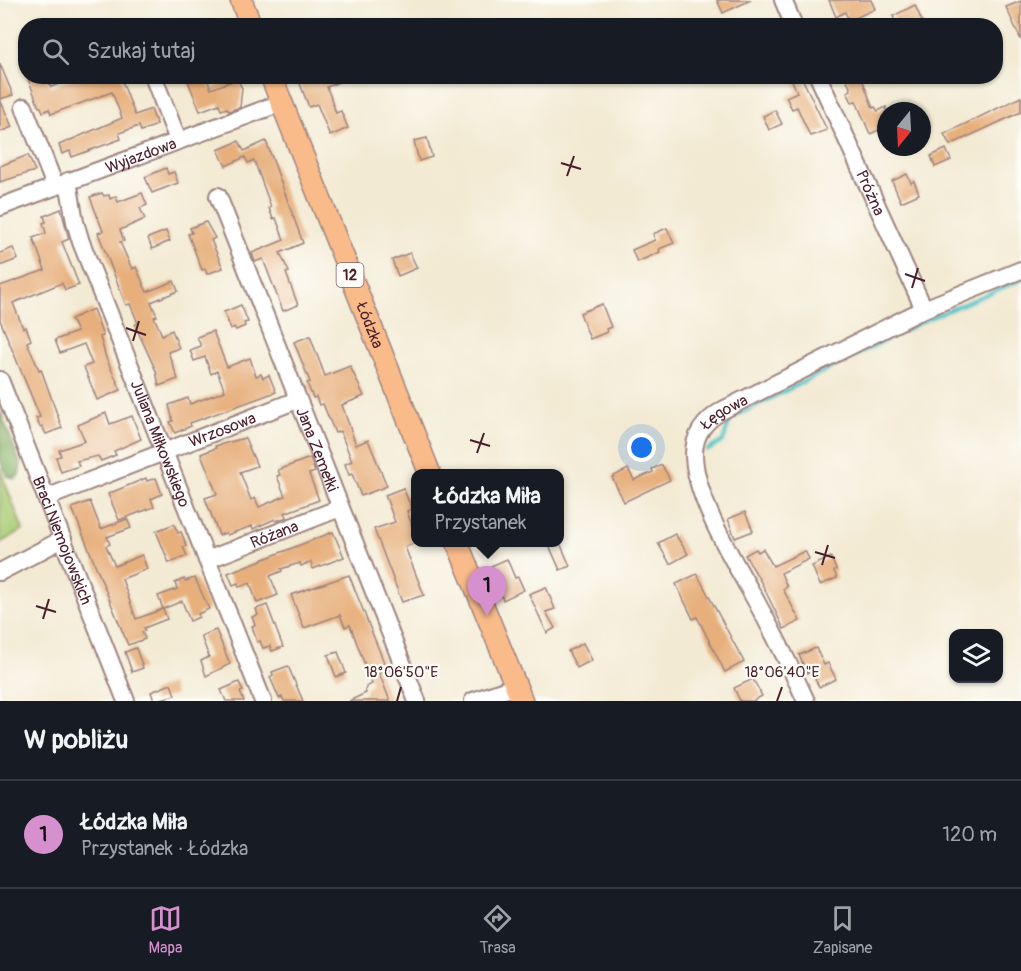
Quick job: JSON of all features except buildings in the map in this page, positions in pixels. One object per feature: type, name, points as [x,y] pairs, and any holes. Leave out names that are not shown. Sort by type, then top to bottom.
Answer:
[{"type":"main road","points":[[241,0],[248,18]]},
{"type":"main road","name":"Łódzka","points":[[274,84],[428,469]]},
{"type":"main road","points":[[460,547],[519,693]]},
{"type":"street","points":[[783,0],[791,18]]},
{"type":"street","points":[[156,84],[178,140]]},
{"type":"street","name":"Próżna","points":[[821,84],[924,309]]},
{"type":"street","name":"Wyjazdowa","points":[[0,207],[281,103]]},
{"type":"street","name":"Juliana Miłkowskiego","points":[[24,107],[62,184],[81,242],[263,701]]},
{"type":"street","name":"Jana Zemełki","points":[[218,196],[417,701]]},
{"type":"street","name":"Łęgowa","points":[[806,701],[766,620],[725,548],[696,469],[694,452],[698,438],[706,422],[723,410],[924,309],[1021,270]]},
{"type":"street","name":"Braci Niemojowskich","points":[[0,380],[126,701]]},
{"type":"street","name":"Wrzosowa","points":[[46,498],[297,400]]},
{"type":"street","name":"Różana","points":[[207,560],[340,508]]},
{"type":"street","points":[[0,572],[63,539]]},
{"type":"street","points":[[473,701],[519,693]]},
{"type":"green space","points":[[0,410],[21,465],[19,475],[15,479],[6,475],[0,460]]},
{"type":"green space","points":[[0,469],[23,530],[0,543]]},
{"type":"waterway","points":[[708,450],[723,441],[730,420],[734,417],[925,320],[1021,280]]},
{"type":"place","name":"Łódzka Miła","points":[[487,616]]}]
